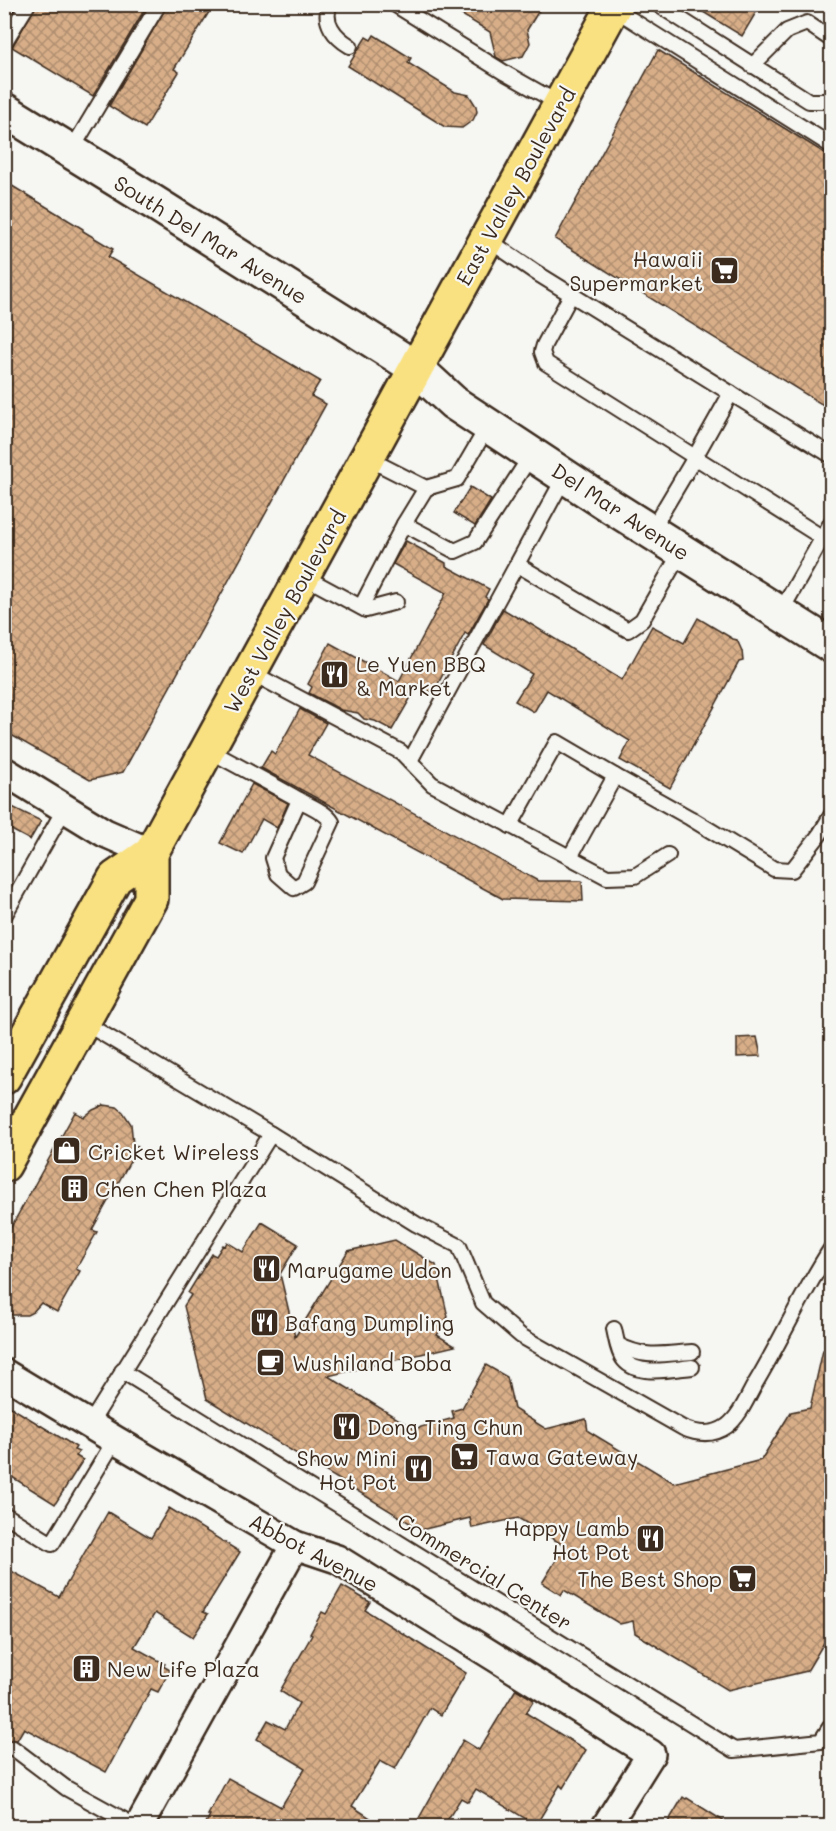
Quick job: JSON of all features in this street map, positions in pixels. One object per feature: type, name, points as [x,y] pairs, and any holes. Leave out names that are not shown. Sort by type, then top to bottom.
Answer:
[{"type":"main road","name":"East Valley Boulevard","points":[[416,369],[614,6]]},
{"type":"main road","name":"South Del Mar Avenue","points":[[4,110],[416,369]]},
{"type":"main road","name":"Del Mar Avenue","points":[[416,369],[454,403],[831,646]]},
{"type":"main road","name":"West Valley Boulevard","points":[[4,1077],[115,878],[151,853],[416,369]]},
{"type":"main road","name":"West Valley Boulevard","points":[[4,1165],[151,899],[151,853]]},
{"type":"street","points":[[4,771],[105,833],[151,853]]},
{"type":"street","name":"Abbot Avenue","points":[[4,1373],[295,1545],[337,1559],[651,1754],[606,1827]]},
{"type":"street","points":[[139,1827],[295,1545]]},
{"type":"lane","points":[[4,43],[28,4]]},
{"type":"lane","points":[[71,151],[159,4]]},
{"type":"lane","points":[[330,4],[327,12],[331,29],[350,46]]},
{"type":"lane","points":[[394,4],[505,74],[560,104]]},
{"type":"lane","points":[[657,4],[808,102],[828,101],[831,96]]},
{"type":"lane","points":[[614,6],[831,146]]},
{"type":"lane","points":[[752,66],[787,30],[807,23],[831,40]]},
{"type":"lane","points":[[487,239],[535,272],[831,456]]},
{"type":"lane","points":[[572,293],[544,345],[542,352],[546,363],[823,538]]},
{"type":"lane","points":[[651,531],[731,393]]},
{"type":"lane","points":[[361,607],[404,524],[426,488],[457,479],[489,426]]},
{"type":"lane","points":[[404,524],[455,551],[475,542],[532,454]]},
{"type":"lane","points":[[367,458],[426,488]]},
{"type":"lane","points":[[410,761],[566,476]]},
{"type":"lane","points":[[779,614],[831,521]]},
{"type":"lane","points":[[518,565],[628,630],[642,620],[682,549]]},
{"type":"lane","points":[[303,576],[366,610],[396,602]]},
{"type":"lane","points":[[250,672],[401,752],[432,784],[607,877],[635,876],[668,855]]},
{"type":"lane","points":[[510,826],[557,742],[774,869],[792,870],[831,814]]},
{"type":"lane","points":[[208,750],[299,800],[328,817],[332,822],[304,882],[294,888],[278,874],[273,858],[299,800]]},
{"type":"lane","points":[[570,857],[615,776]]},
{"type":"lane","points":[[4,916],[64,808]]},
{"type":"lane","points":[[83,1022],[416,1224],[459,1246],[483,1303],[521,1336],[697,1434],[726,1427],[738,1413],[778,1346],[831,1247]]},
{"type":"lane","points":[[90,1424],[271,1134]]},
{"type":"lane","points":[[614,1329],[623,1359],[633,1366],[650,1371],[692,1367]]},
{"type":"lane","points":[[618,1344],[631,1351],[649,1356],[692,1352]]},
{"type":"lane","name":"Commercial Center","points":[[122,1371],[734,1750],[821,1741],[831,1724]]},
{"type":"lane","points":[[4,1514],[52,1544],[115,1440]]},
{"type":"lane","points":[[13,1748],[66,1788],[135,1827]]},
{"type":"building","points":[[4,4],[17,4],[4,25]]},
{"type":"building","points":[[37,4],[148,4],[93,96],[12,47]]},
{"type":"building","points":[[168,4],[214,4],[174,69],[179,72],[145,128],[109,106]]},
{"type":"building","points":[[444,4],[543,4],[527,30],[530,43],[523,56],[503,61],[496,57],[490,32]]},
{"type":"building","points":[[690,4],[761,4],[742,36]]},
{"type":"building","points":[[374,35],[411,58],[408,63],[455,92],[469,95],[477,112],[473,120],[462,128],[445,127],[348,66],[366,37],[371,40]]},
{"type":"building","points":[[658,50],[831,157],[831,410],[555,239]]},
{"type":"building","points":[[4,181],[113,249],[108,257],[320,381],[311,396],[326,404],[123,772],[90,780],[4,731]]},
{"type":"building","points":[[470,487],[491,500],[475,526],[454,513]]},
{"type":"building","points":[[406,541],[489,589],[485,597],[488,599],[468,635],[465,633],[433,693],[418,685],[392,730],[375,721],[364,719],[358,713],[341,710],[309,693],[312,687],[308,684],[330,643],[399,681],[446,593],[393,564]]},
{"type":"building","points":[[503,609],[622,680],[652,626],[684,643],[698,618],[737,640],[743,661],[739,662],[670,788],[620,760],[630,741],[547,690],[534,712],[515,701],[532,674],[484,645]]},
{"type":"building","points":[[300,709],[326,723],[308,755],[538,881],[582,881],[583,901],[503,899],[261,768],[271,751],[275,754]]},
{"type":"building","points":[[252,784],[288,803],[277,828],[262,819],[243,854],[220,843]]},
{"type":"building","points":[[4,803],[41,821],[30,840],[4,826]]},
{"type":"building","points":[[757,1037],[761,1056],[737,1057],[737,1038]]},
{"type":"building","name":"Chen Chen Plaza","points":[[104,1105],[117,1107],[123,1112],[131,1124],[133,1144],[138,1147],[92,1230],[97,1232],[76,1269],[80,1271],[57,1312],[41,1303],[27,1315],[12,1315],[4,1311],[4,1240],[75,1112],[84,1117]]},
{"type":"building","name":"Tawa Gateway","points":[[262,1222],[298,1244],[280,1274],[295,1337],[348,1251],[395,1240],[436,1265],[448,1317],[437,1335],[455,1346],[328,1376],[414,1429],[454,1418],[452,1411],[462,1408],[486,1365],[507,1377],[514,1409],[546,1429],[586,1419],[588,1431],[674,1483],[761,1460],[791,1412],[810,1408],[823,1350],[831,1351],[831,1631],[807,1671],[728,1690],[635,1633],[633,1621],[620,1624],[564,1590],[561,1595],[542,1583],[565,1546],[518,1518],[472,1528],[470,1518],[421,1530],[207,1399],[184,1306],[191,1295],[188,1293],[212,1254],[216,1256],[227,1242],[243,1252]]},
{"type":"building","points":[[4,1403],[76,1447],[74,1450],[79,1452],[76,1456],[83,1460],[55,1504],[4,1472]]},
{"type":"building","points":[[169,1508],[240,1552],[203,1612],[208,1614],[193,1637],[155,1613],[134,1647],[165,1664],[163,1666],[170,1670],[158,1692],[151,1689],[106,1772],[24,1728],[17,1740],[10,1740],[4,1746],[4,1567],[59,1597],[108,1512],[151,1538]]},
{"type":"building","points":[[342,1586],[370,1602],[365,1610],[466,1673],[441,1715],[430,1708],[395,1769],[380,1761],[352,1806],[384,1827],[204,1827],[228,1778],[281,1807],[305,1768],[257,1739],[268,1720],[285,1729],[299,1703],[280,1691],[312,1635],[310,1634],[322,1612],[326,1614]]},
{"type":"building","points":[[516,1689],[534,1700],[526,1713],[586,1750],[563,1788],[560,1785],[536,1825],[476,1789],[468,1802],[461,1798],[443,1827],[414,1827],[463,1740],[479,1750]]},
{"type":"building","points":[[683,1797],[687,1798],[733,1827],[665,1827]]},
{"type":"place","name":"Hawaii Supermarket","points":[[724,270]]},
{"type":"place","name":"Le Yuen BBQ & Market","points":[[335,675]]},
{"type":"place","name":"Cricket Wireless","points":[[67,1151]]},
{"type":"place","name":"Chen Chen Plaza","points":[[74,1188]]},
{"type":"place","name":"Marugame Udon","points":[[266,1269]]},
{"type":"place","name":"Bafang Dumpling","points":[[264,1322]]},
{"type":"place","name":"Wushiland Boba","points":[[271,1362]]},
{"type":"place","name":"Dong Ting Chun","points":[[346,1426]]},
{"type":"place","name":"Tawa Gateway","points":[[465,1456]]},
{"type":"place","name":"Show Mini Hot Pot","points":[[418,1469]]},
{"type":"place","name":"Happy Lamb Hot Pot","points":[[651,1539]]},
{"type":"place","name":"The Best Shop","points":[[743,1578]]},
{"type":"place","name":"New Life Plaza","points":[[86,1668]]}]
